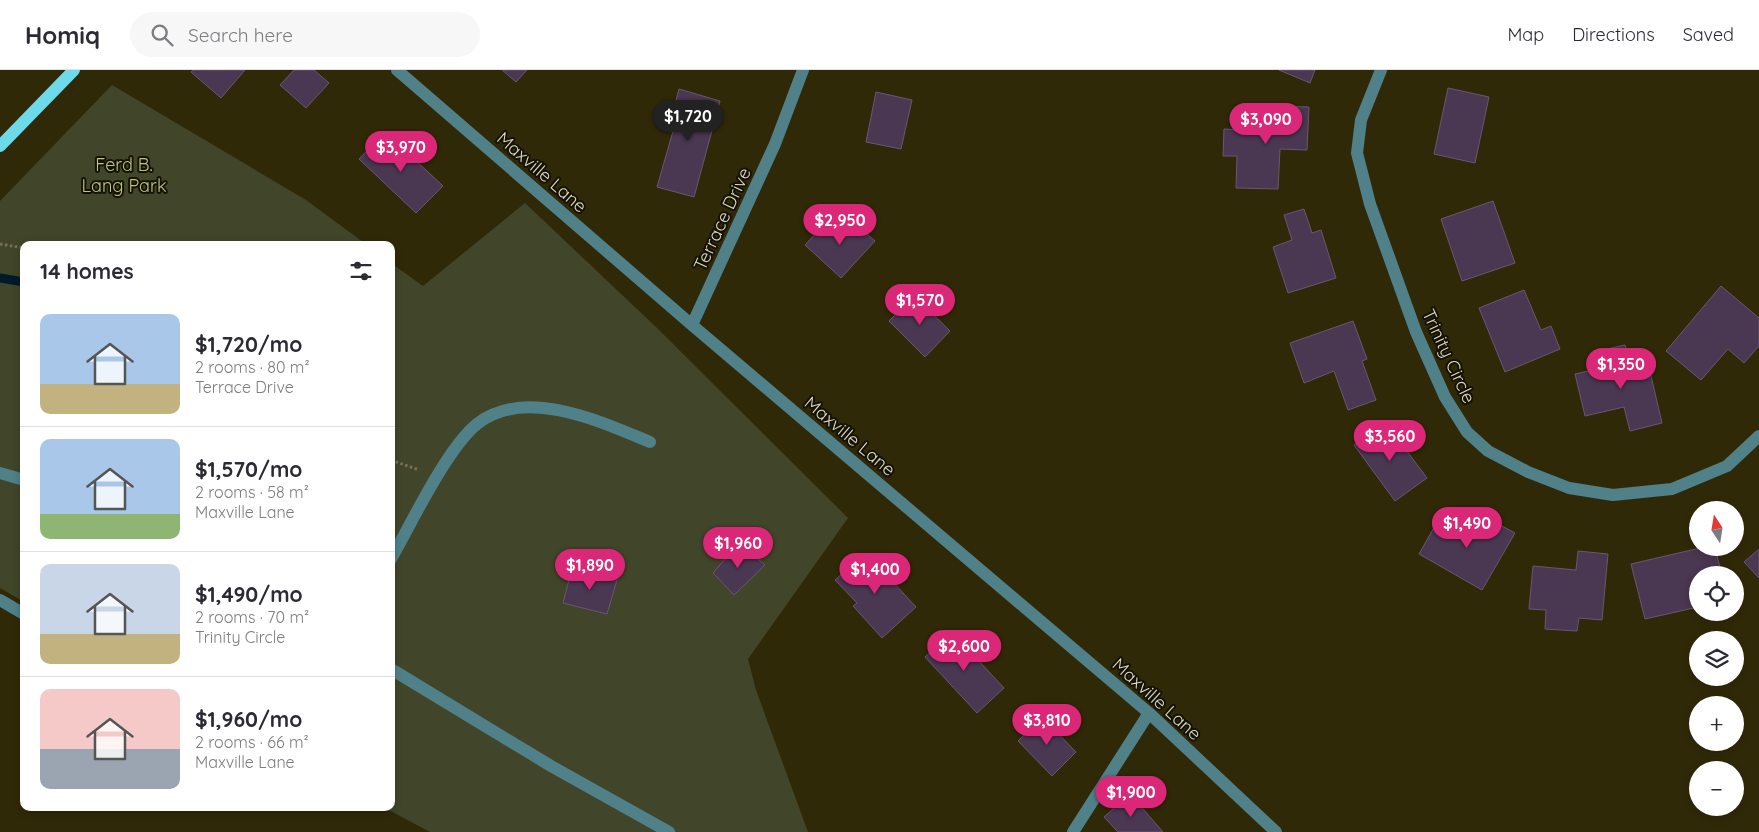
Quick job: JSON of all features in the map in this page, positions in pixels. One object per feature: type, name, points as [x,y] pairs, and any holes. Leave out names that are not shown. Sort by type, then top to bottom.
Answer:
[{"type":"main road","points":[[0,146],[74,70]]},
{"type":"street","name":"Maxville Lane","points":[[397,70],[692,325],[1149,713],[1276,832]]},
{"type":"street","name":"Terrace Drive","points":[[692,325],[775,144],[803,70]]},
{"type":"street","name":"Trinity Circle","points":[[1382,70],[1361,120],[1357,153],[1370,204],[1416,332],[1445,397],[1467,432],[1488,451],[1528,472],[1569,488],[1613,495],[1672,489],[1727,466],[1759,436]]},
{"type":"street","points":[[395,552],[458,446],[477,424],[505,410],[540,407],[576,414],[650,442]]},
{"type":"street","points":[[0,473],[20,479]]},
{"type":"street","points":[[0,600],[20,612]]},
{"type":"street","points":[[395,671],[551,766],[669,832]]},
{"type":"street","points":[[1073,832],[1149,713]]},
{"type":"path","points":[[0,244],[20,247]]},
{"type":"green space","name":"Ferd B. Lang Park","points":[[112,85],[306,200],[362,241],[20,241],[20,600],[0,588],[0,201]]},
{"type":"green space","points":[[525,203],[656,327],[848,518],[748,659],[756,690],[808,832],[430,832],[391,811],[395,811],[395,266],[423,286]]},
{"type":"building","points":[[193,70],[245,70],[221,98],[191,72]]},
{"type":"building","points":[[294,70],[314,70],[329,83],[306,108],[280,85]]},
{"type":"building","points":[[502,70],[527,70],[516,82]]},
{"type":"building","points":[[1279,70],[1315,70],[1310,83]]},
{"type":"building","points":[[1448,88],[1489,97],[1475,163],[1434,154]]},
{"type":"building","points":[[679,89],[720,101],[694,197],[657,187],[675,124],[670,123]]},
{"type":"building","points":[[876,92],[912,100],[901,149],[866,142]]},
{"type":"building","points":[[1277,106],[1309,107],[1307,150],[1280,149],[1278,189],[1236,188],[1237,156],[1223,156],[1224,129],[1240,130],[1240,116],[1277,117]]},
{"type":"building","points":[[385,132],[443,186],[416,213],[359,159]]},
{"type":"building","points":[[1493,201],[1515,263],[1462,281],[1441,219]]},
{"type":"building","points":[[1304,209],[1312,233],[1321,230],[1336,278],[1288,293],[1273,247],[1292,240],[1284,215]]},
{"type":"building","points":[[829,219],[845,233],[854,223],[875,241],[841,278],[805,245]]},
{"type":"building","points":[[1721,286],[1759,318],[1759,346],[1744,363],[1728,349],[1701,380],[1666,351]]},
{"type":"building","points":[[1524,290],[1541,330],[1551,326],[1560,349],[1505,372],[1479,308]]},
{"type":"building","points":[[914,296],[950,331],[925,357],[889,321]]},
{"type":"building","points":[[1353,321],[1367,359],[1362,361],[1376,400],[1348,410],[1334,371],[1304,383],[1290,343]]},
{"type":"building","points":[[1625,345],[1630,363],[1647,359],[1662,423],[1630,431],[1624,407],[1585,416],[1575,374],[1611,366],[1607,349]]},
{"type":"building","points":[[1385,422],[1427,478],[1395,501],[1354,445]]},
{"type":"building","points":[[1441,515],[1476,535],[1487,518],[1515,533],[1482,590],[1419,554]]},
{"type":"building","points":[[739,543],[765,565],[734,595],[713,573]]},
{"type":"building","points":[[1759,549],[1759,578],[1744,562]]},
{"type":"building","points":[[1578,551],[1608,554],[1602,620],[1579,618],[1577,631],[1545,629],[1546,610],[1529,609],[1533,566],[1576,570]]},
{"type":"building","points":[[1689,551],[1689,556],[1717,556],[1720,566],[1689,566],[1689,609],[1645,619],[1631,564]]},
{"type":"building","points":[[866,553],[916,607],[882,638],[853,606],[857,603],[835,580]]},
{"type":"building","points":[[572,568],[617,580],[607,614],[563,603]]},
{"type":"building","points":[[952,632],[1004,688],[977,713],[925,657]]},
{"type":"building","points":[[1042,717],[1076,752],[1052,776],[1018,741]]},
{"type":"building","points":[[1130,794],[1163,832],[1118,832],[1104,817]]},
{"type":"waterway","points":[[0,278],[20,281]]}]
